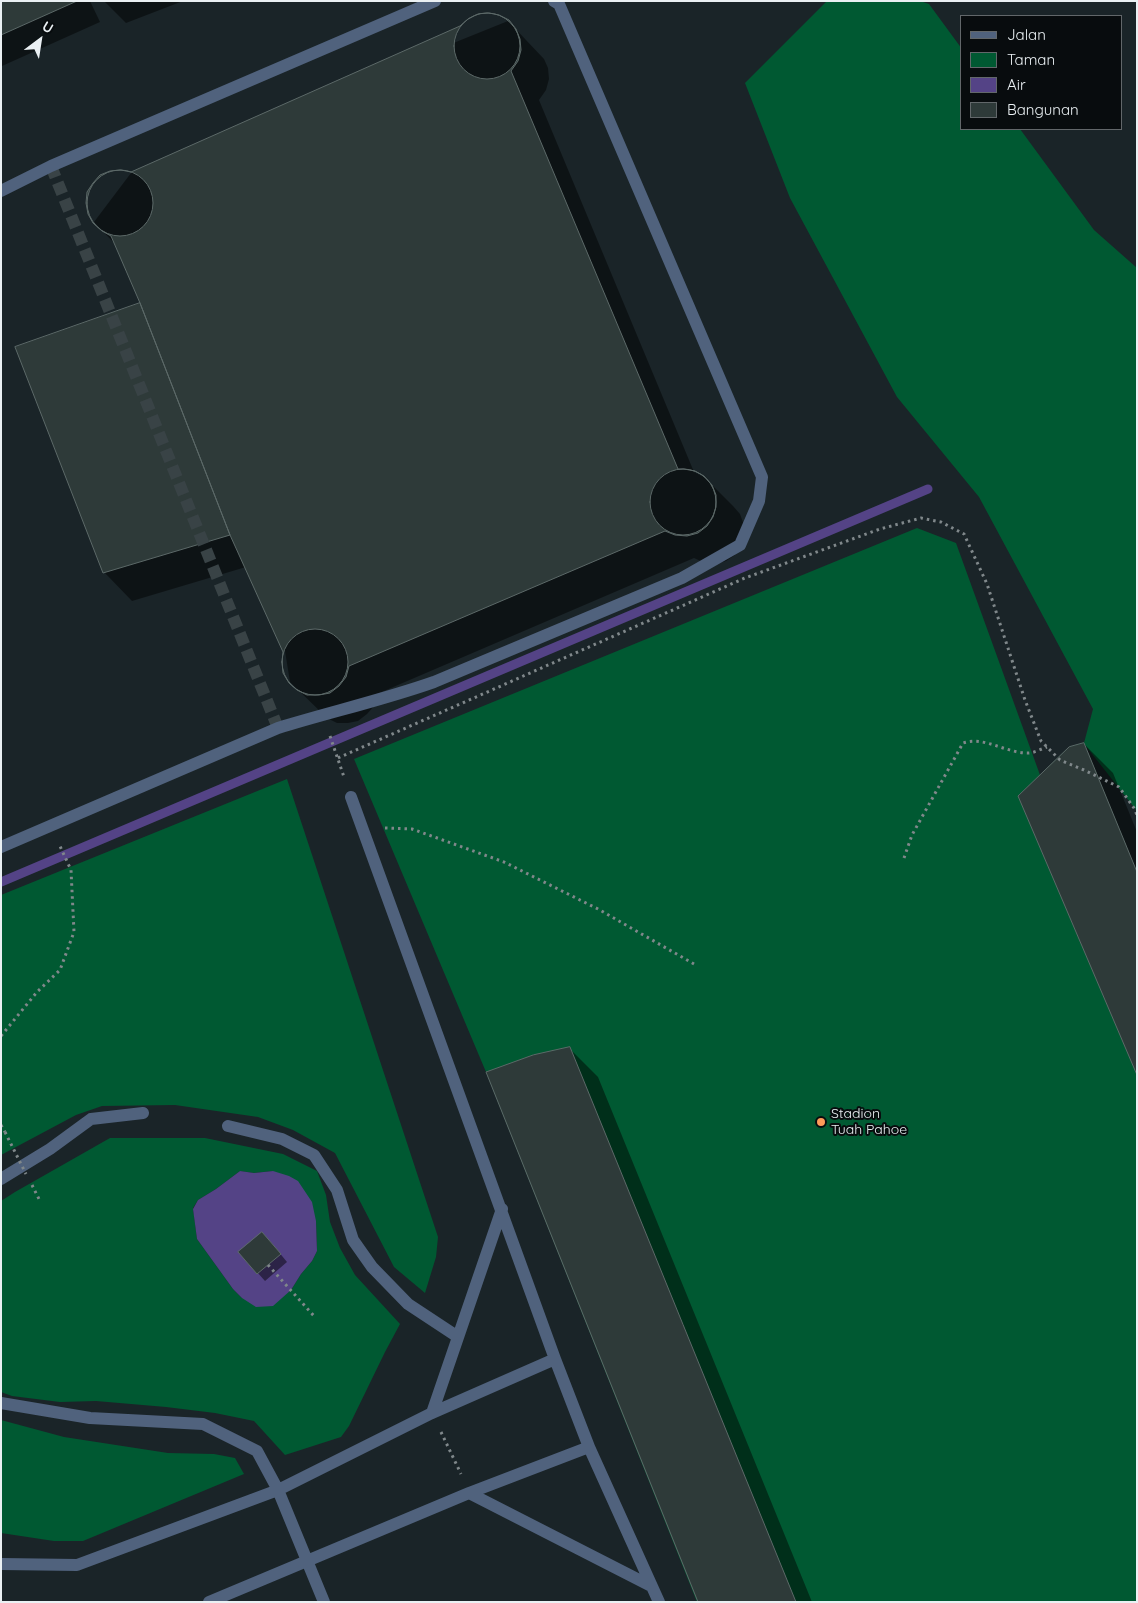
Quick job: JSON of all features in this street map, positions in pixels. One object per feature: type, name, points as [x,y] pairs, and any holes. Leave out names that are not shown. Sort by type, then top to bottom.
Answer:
[{"type":"street","points":[[1,191],[51,166],[435,1]]},
{"type":"street","points":[[1,846],[278,728],[434,682],[682,578],[740,545],[759,501],[762,477],[559,4],[554,1]]},
{"type":"street","points":[[351,798],[502,1209],[555,1360],[589,1447],[659,1602]]},
{"type":"street","points":[[1,1179],[50,1149],[91,1118],[143,1113]]},
{"type":"street","points":[[228,1126],[282,1139],[314,1155],[337,1190],[353,1240],[372,1266],[408,1304],[458,1337]]},
{"type":"street","points":[[432,1413],[502,1209]]},
{"type":"street","points":[[1,1564],[77,1565],[278,1490],[432,1413],[555,1360]]},
{"type":"street","points":[[1,1403],[90,1418],[204,1424],[257,1451],[278,1490],[324,1602]]},
{"type":"street","points":[[209,1602],[470,1493],[589,1447]]},
{"type":"street","points":[[470,1493],[651,1586]]},
{"type":"path","points":[[338,758],[745,578],[880,529],[921,518],[941,522],[964,534],[987,584],[1025,700],[1041,741],[1060,760],[1119,787],[1137,815]]},
{"type":"path","points":[[904,858],[912,835],[963,742],[972,740],[988,743],[1005,750],[1029,754],[1047,747]]},
{"type":"path","points":[[362,828],[412,829],[504,862],[598,909],[694,964]]},
{"type":"path","points":[[1,1036],[37,992],[60,970],[74,932],[71,870],[57,841]]},
{"type":"path","points":[[1,1125],[26,1174]]},
{"type":"path","points":[[34,1189],[39,1199]]},
{"type":"path","points":[[268,1265],[314,1316]]},
{"type":"path","points":[[432,1413],[470,1493]]},
{"type":"green space","name":"Stadion Tuah Pahoe","points":[[827,1],[920,1],[929,4],[960,46],[960,130],[1021,130],[1094,230],[1137,268],[1137,811],[1085,745],[1137,872],[1137,1602],[697,1602],[486,1072],[354,759],[917,528],[956,543],[1040,775],[1069,747],[1084,743],[1093,709],[979,497],[897,397],[790,198],[745,83]]},
{"type":"green space","points":[[287,779],[438,1237],[436,1257],[425,1293],[394,1267],[335,1153],[293,1130],[258,1117],[175,1105],[102,1106],[76,1115],[1,1155],[1,895]]},
{"type":"green space","points":[[110,1138],[205,1138],[283,1154],[317,1171],[326,1195],[330,1222],[340,1248],[355,1275],[400,1324],[349,1426],[341,1437],[285,1455],[254,1421],[215,1413],[166,1407],[96,1401],[60,1402],[12,1396],[1,1392],[1,1201]],"holes":[[[240,1171],[254,1173],[273,1171],[316,1221],[317,1251],[291,1290],[242,1298],[233,1289],[197,1239],[193,1208],[198,1200]]]},
{"type":"green space","points":[[1,1420],[64,1437],[168,1453],[214,1454],[235,1458],[244,1474],[83,1541],[54,1541],[1,1533]]},
{"type":"water","points":[[240,1171],[254,1173],[273,1171],[289,1176],[298,1181],[312,1202],[316,1221],[317,1251],[291,1290],[273,1306],[256,1307],[242,1298],[233,1289],[197,1239],[193,1209],[198,1200]]},
{"type":"building","points":[[1,1],[77,1],[1,35]]},
{"type":"building","points":[[480,13],[494,13],[506,18],[515,27],[520,39],[518,59],[511,70],[494,79],[480,79],[468,74],[459,65],[454,53],[454,39],[459,27],[468,18]]},
{"type":"building","points":[[489,13],[509,20],[516,29],[520,39],[521,50],[518,61],[511,71],[678,469],[695,471],[704,476],[712,485],[716,495],[716,507],[713,517],[707,526],[698,533],[687,536],[675,535],[665,531],[349,666],[346,677],[330,693],[307,695],[289,683],[283,673],[283,652],[230,535],[140,303],[111,236],[93,223],[88,214],[87,192],[100,175],[110,171],[121,170],[131,172],[460,26],[478,14]]},
{"type":"building","points":[[113,170],[127,170],[139,175],[148,184],[153,196],[151,216],[144,227],[127,236],[113,236],[101,231],[92,222],[87,210],[87,196],[92,184],[101,175]]},
{"type":"building","points":[[140,303],[230,535],[103,573],[15,347]]},
{"type":"building","points":[[676,469],[690,469],[702,474],[711,483],[716,495],[714,515],[707,526],[690,535],[676,535],[664,530],[655,521],[650,509],[650,495],[655,483],[664,474]]},
{"type":"building","points":[[308,629],[322,629],[334,634],[343,643],[348,655],[346,675],[339,686],[322,695],[308,695],[296,690],[287,681],[282,669],[282,655],[287,643],[296,634]]},
{"type":"building","points":[[1084,743],[1137,872],[1137,1075],[1018,796],[1069,747]]},
{"type":"building","points":[[570,1047],[796,1602],[698,1602],[486,1072],[533,1055]]},
{"type":"building","points":[[262,1232],[281,1254],[257,1274],[238,1252]]},
{"type":"waterway","points":[[1,882],[928,489]]},
{"type":"tunnel","points":[[51,166],[278,728]]},
{"type":"place","name":"Stadion Tuah Pahoe","points":[[821,1122]]}]
